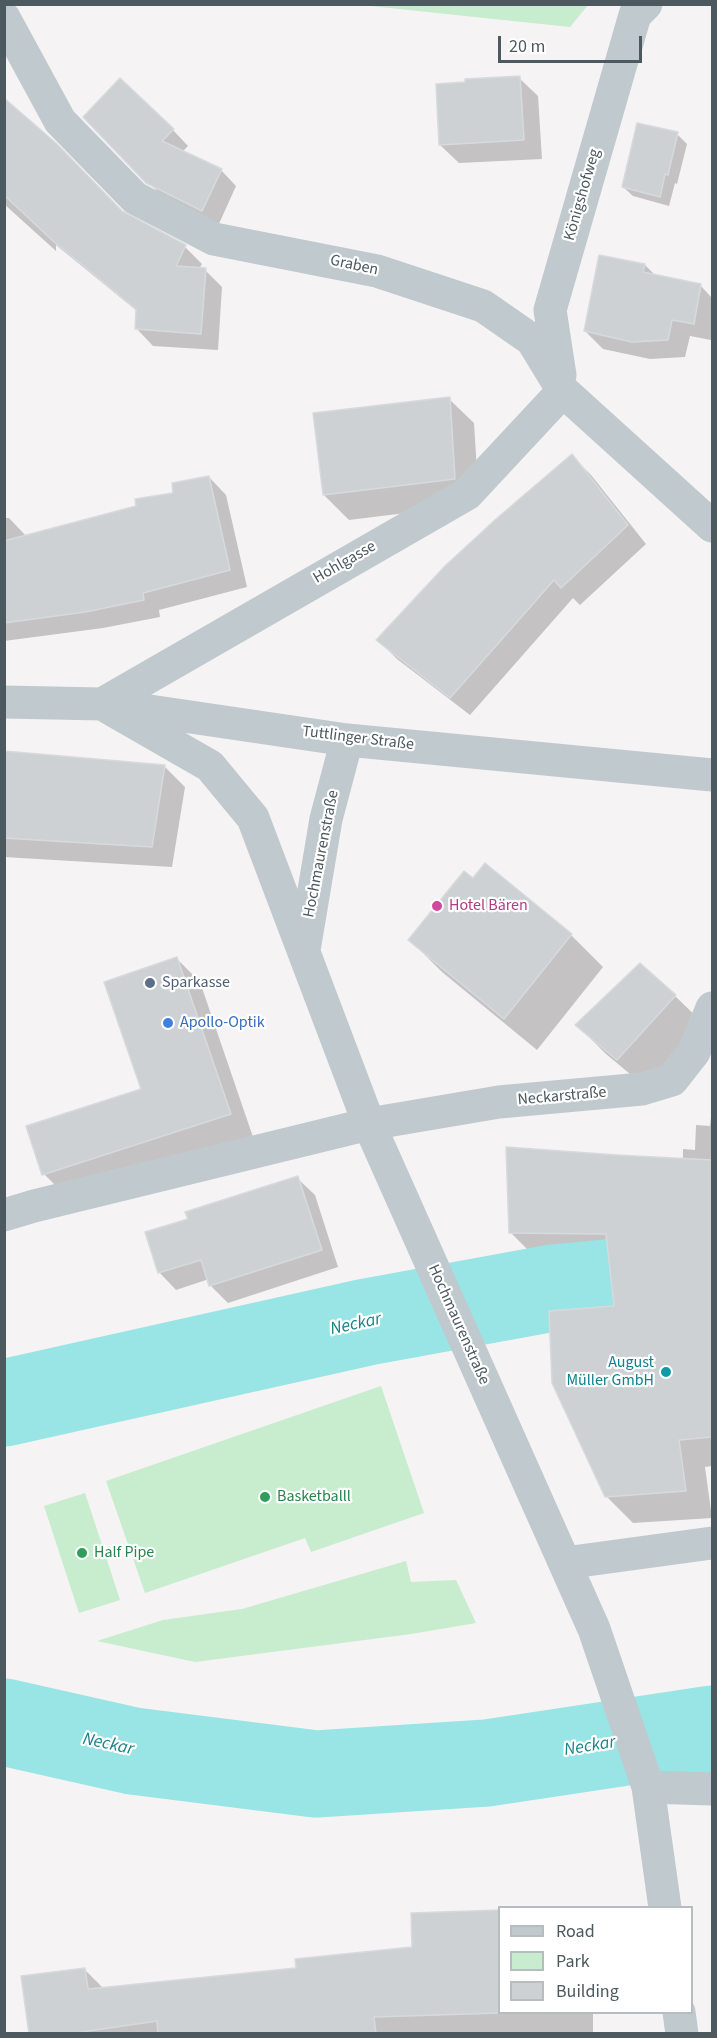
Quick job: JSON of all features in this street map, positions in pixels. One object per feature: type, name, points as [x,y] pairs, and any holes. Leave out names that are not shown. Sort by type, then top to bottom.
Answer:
[{"type":"street","name":"Königshofweg","points":[[563,391],[550,310],[635,15],[646,4]]},
{"type":"street","name":"Graben","points":[[4,18],[60,121],[135,198],[214,238],[377,270],[483,306],[532,340],[563,391],[712,526]]},
{"type":"street","name":"Hohlgasse","points":[[102,704],[467,494],[563,391]]},
{"type":"street","name":"Tuttlinger Straße","points":[[4,702],[102,704],[347,740],[712,775]]},
{"type":"street","points":[[102,704],[210,766],[253,818],[303,952]]},
{"type":"street","name":"Hochmaurenstraße","points":[[347,740],[326,819],[303,952],[369,1124],[401,1199],[594,1629],[648,1787],[665,1906]]},
{"type":"street","name":"Neckarstraße","points":[[4,1215],[369,1124],[499,1102],[642,1089],[672,1080],[694,1052],[712,1012]]},
{"type":"street","points":[[565,1563],[712,1543]]},
{"type":"street","points":[[648,1787],[712,1790]]},
{"type":"street","points":[[679,2014],[682,2034]]},
{"type":"green space","points":[[361,5],[588,5],[570,27]]},
{"type":"green space","name":"Basketballl","points":[[381,1386],[424,1513],[311,1552],[305,1538],[145,1593],[106,1481]]},
{"type":"green space","name":"Half Pipe","points":[[85,1493],[120,1600],[79,1613],[44,1506]]},
{"type":"green space","points":[[406,1561],[411,1582],[456,1580],[476,1623],[411,1634],[195,1662],[97,1641],[163,1620],[242,1609]]},
{"type":"building","points":[[520,76],[524,140],[439,145],[436,84],[465,82],[465,79]]},
{"type":"building","points":[[120,78],[174,129],[162,141],[222,169],[202,211],[146,183],[83,117]]},
{"type":"building","points":[[4,98],[57,144],[122,211],[186,245],[176,266],[206,268],[201,334],[135,329],[136,309],[53,241],[4,195]]},
{"type":"building","points":[[637,123],[678,132],[668,175],[665,174],[660,197],[622,187]]},
{"type":"building","points":[[599,255],[645,264],[643,272],[701,284],[694,324],[672,320],[668,340],[632,342],[584,331]]},
{"type":"building","points":[[450,397],[455,479],[323,495],[313,413]]},
{"type":"building","points":[[572,454],[628,525],[561,588],[554,580],[450,698],[376,640],[445,566]]},
{"type":"building","points":[[209,476],[230,570],[143,593],[144,600],[85,612],[4,623],[4,541],[136,506],[135,499],[173,493],[172,483]]},
{"type":"building","points":[[4,751],[165,765],[152,847],[4,838]]},
{"type":"building","points":[[485,863],[572,934],[504,1019],[408,940],[464,871],[473,878]]},
{"type":"building","points":[[177,957],[231,1114],[42,1175],[26,1126],[141,1089],[104,982]]},
{"type":"building","points":[[640,963],[676,995],[617,1060],[575,1025]]},
{"type":"building","points":[[506,1147],[712,1160],[712,1437],[679,1440],[686,1491],[605,1497],[552,1383],[549,1311],[614,1306],[606,1234],[509,1233]]},
{"type":"building","points":[[298,1176],[322,1250],[209,1286],[201,1260],[158,1273],[145,1232],[188,1219],[185,1212]]},
{"type":"building","points":[[498,1910],[498,2013],[374,2017],[376,2034],[158,2034],[157,2021],[68,2034],[29,2034],[21,1976],[85,1968],[88,1989],[296,1968],[295,1959],[412,1947],[411,1913]]},
{"type":"waterway","name":"Neckar","points":[[4,1403],[367,1322],[553,1288],[712,1273]]},
{"type":"waterway","name":"Neckar","points":[[4,1722],[133,1751],[316,1774],[487,1763],[712,1729]]},
{"type":"place","name":"Hotel Bären","points":[[437,906]]},
{"type":"place","name":"Sparkasse","points":[[150,983]]},
{"type":"place","name":"Apollo-Optik","points":[[168,1023]]},
{"type":"place","name":"August Müller GmbH","points":[[666,1372]]},
{"type":"place","name":"Basketballl","points":[[265,1497]]},
{"type":"place","name":"Half Pipe","points":[[82,1553]]}]
